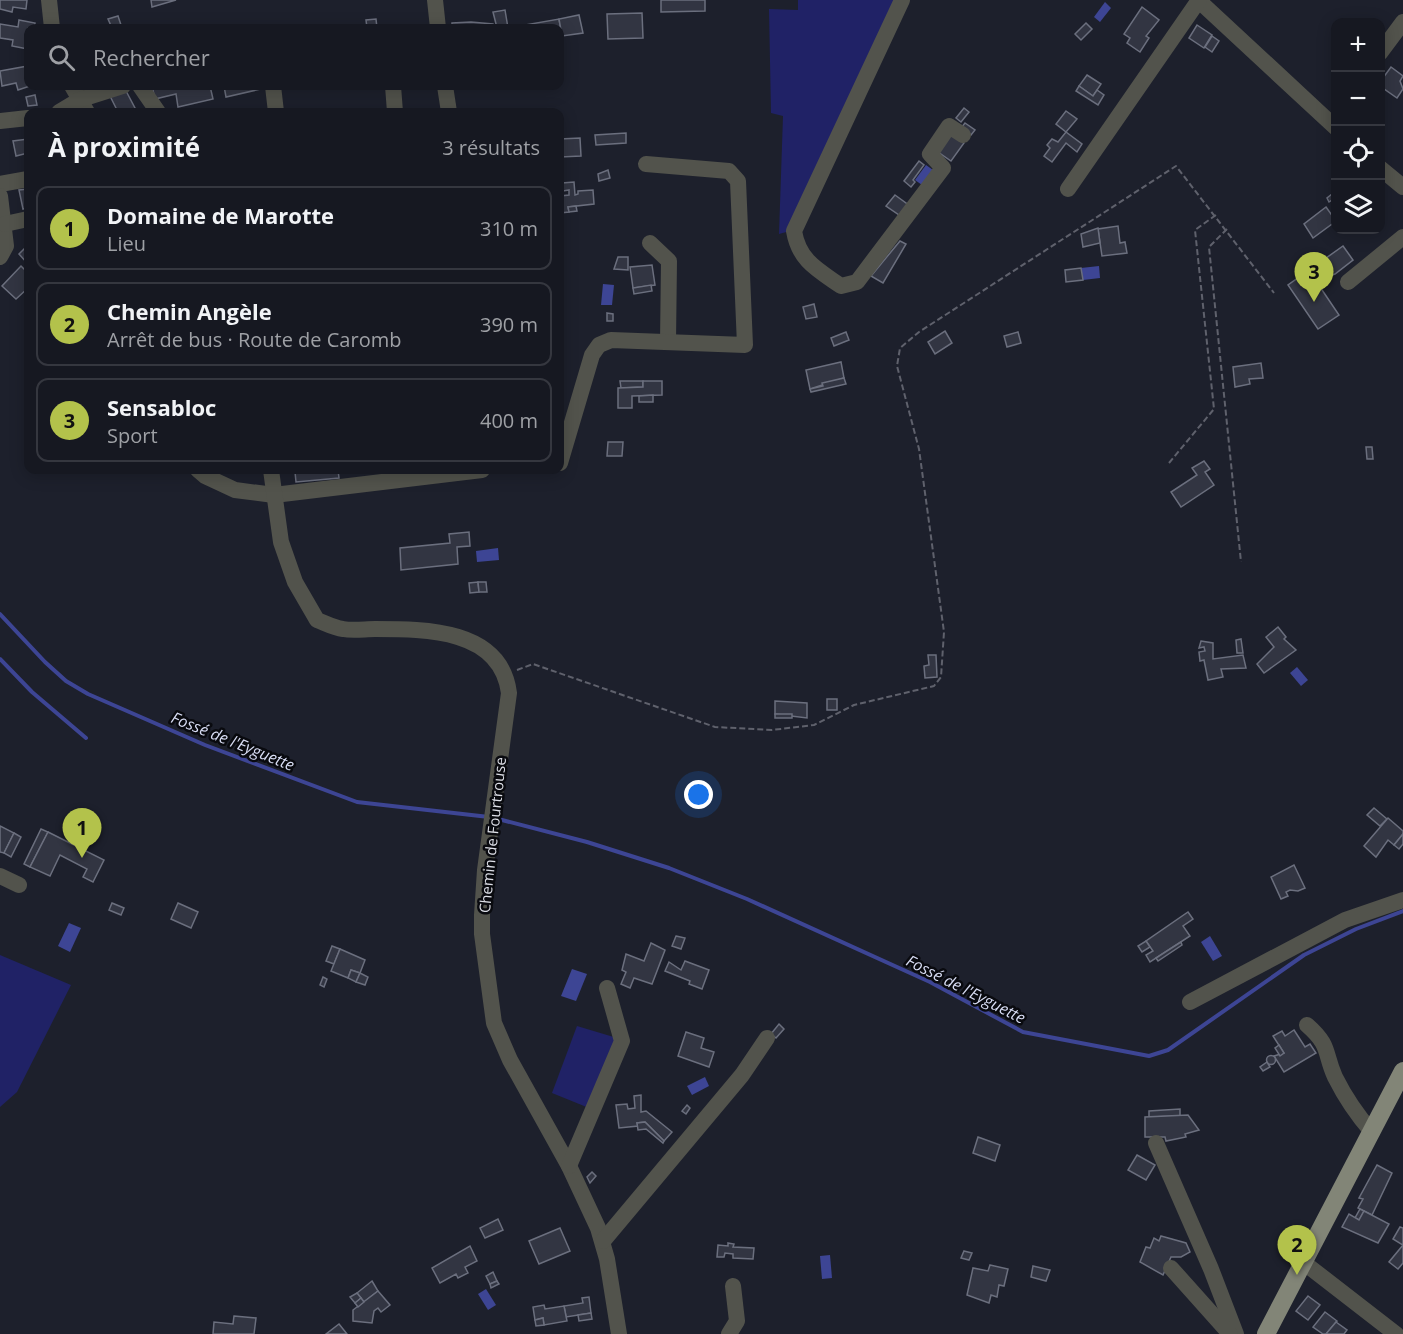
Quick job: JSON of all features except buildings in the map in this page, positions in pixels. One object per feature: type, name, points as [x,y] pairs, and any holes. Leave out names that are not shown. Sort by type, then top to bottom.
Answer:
[{"type":"main road","points":[[1266,1334],[1403,1071]]},
{"type":"street","points":[[49,0],[52,24]]},
{"type":"street","points":[[435,0],[438,24]]},
{"type":"street","points":[[902,0],[794,231],[797,249],[812,266],[841,286],[857,282],[943,168],[930,154],[939,139],[949,126],[963,135]]},
{"type":"street","points":[[1068,189],[1198,0],[1331,119]]},
{"type":"street","points":[[1385,45],[1403,22]]},
{"type":"street","points":[[66,108],[80,100],[111,90]]},
{"type":"street","points":[[143,90],[155,108]]},
{"type":"street","points":[[273,90],[276,108]]},
{"type":"street","points":[[393,90],[395,108]]},
{"type":"street","points":[[446,90],[448,108]]},
{"type":"street","points":[[0,121],[24,118]]},
{"type":"street","points":[[564,450],[592,355],[599,345],[611,340],[745,345],[738,181],[729,171],[646,165]]},
{"type":"street","points":[[1385,172],[1403,188]]},
{"type":"street","points":[[0,184],[24,180]]},
{"type":"street","points":[[0,196],[6,246],[0,257]]},
{"type":"street","points":[[5,224],[24,220]]},
{"type":"street","points":[[1348,282],[1403,237]]},
{"type":"street","points":[[650,243],[669,261],[668,342]]},
{"type":"street","points":[[203,474],[235,490],[274,495],[449,474]]},
{"type":"street","points":[[271,474],[281,542],[296,582],[317,620],[343,629],[378,629],[458,635],[486,649],[500,663],[507,677]]},
{"type":"street","name":"Chemin de Fourtrouse","points":[[507,677],[509,693],[484,870],[482,934],[494,1023],[510,1060],[569,1166],[603,1241],[619,1334]]},
{"type":"street","points":[[0,876],[19,885]]},
{"type":"street","points":[[1190,1002],[1345,920],[1403,900]]},
{"type":"street","points":[[569,1166],[622,1041],[607,988]]},
{"type":"street","points":[[1307,1025],[1328,1049],[1334,1075],[1354,1111],[1372,1132]]},
{"type":"street","points":[[603,1241],[742,1076],[767,1038]]},
{"type":"street","points":[[1156,1143],[1211,1269],[1236,1334]]},
{"type":"street","points":[[1304,1262],[1396,1334],[1403,1324]]},
{"type":"street","points":[[1171,1268],[1230,1334]]},
{"type":"street","points":[[729,1334],[737,1321],[733,1286]]},
{"type":"path","points":[[507,677],[521,667],[533,664],[715,727],[772,730],[814,724],[854,705],[934,686],[941,678],[944,632],[919,449],[897,366],[900,348],[919,332],[1176,166],[1274,293]]},
{"type":"path","points":[[1169,463],[1214,409],[1195,230],[1216,215]]},
{"type":"path","points":[[1227,230],[1209,247],[1241,562]]},
{"type":"shaded area","points":[[798,0],[896,0],[790,231],[779,234],[783,116],[771,113],[769,9],[798,10]]},
{"type":"shaded area","points":[[1105,2],[1111,8],[1100,22],[1094,17]]},
{"type":"shaded area","points":[[926,165],[933,170],[922,185],[915,180]]},
{"type":"shaded area","points":[[1099,266],[1100,278],[1083,280],[1081,268]]},
{"type":"shaded area","points":[[603,284],[614,285],[612,305],[601,305]]},
{"type":"shaded area","points":[[498,548],[499,560],[477,562],[476,551]]},
{"type":"shaded area","points":[[1297,667],[1308,680],[1301,686],[1290,673]]},
{"type":"shaded area","points":[[69,923],[81,928],[70,952],[58,946]]},
{"type":"shaded area","points":[[1210,936],[1222,956],[1213,961],[1201,942]]},
{"type":"shaded area","points":[[0,955],[71,985],[17,1092],[0,1107]]},
{"type":"shaded area","points":[[572,969],[587,974],[576,1001],[561,996]]},
{"type":"shaded area","points":[[577,1026],[617,1038],[589,1108],[552,1093]]},
{"type":"shaded area","points":[[705,1077],[709,1086],[692,1095],[687,1086]]},
{"type":"shaded area","points":[[830,1255],[832,1278],[822,1279],[820,1256]]},
{"type":"shaded area","points":[[486,1289],[496,1305],[488,1310],[478,1294]]},
{"type":"waterway","name":"Fossé de l'Eyguette","points":[[0,614],[66,681],[88,694],[205,745],[357,802],[489,817]]},
{"type":"waterway","points":[[0,659],[32,692],[86,738]]},
{"type":"waterway","name":"Fossé de l'Eyguette","points":[[502,820],[587,842],[669,868],[747,899],[930,982],[1023,1032],[1149,1056],[1168,1050],[1304,955],[1356,929],[1403,911]]},
{"type":"place","name":"Sensabloc","points":[[1314,302]]},
{"type":"place","name":"Domaine de Marotte","points":[[82,858]]},
{"type":"place","name":"Chemin Angèle","points":[[1297,1275]]}]
